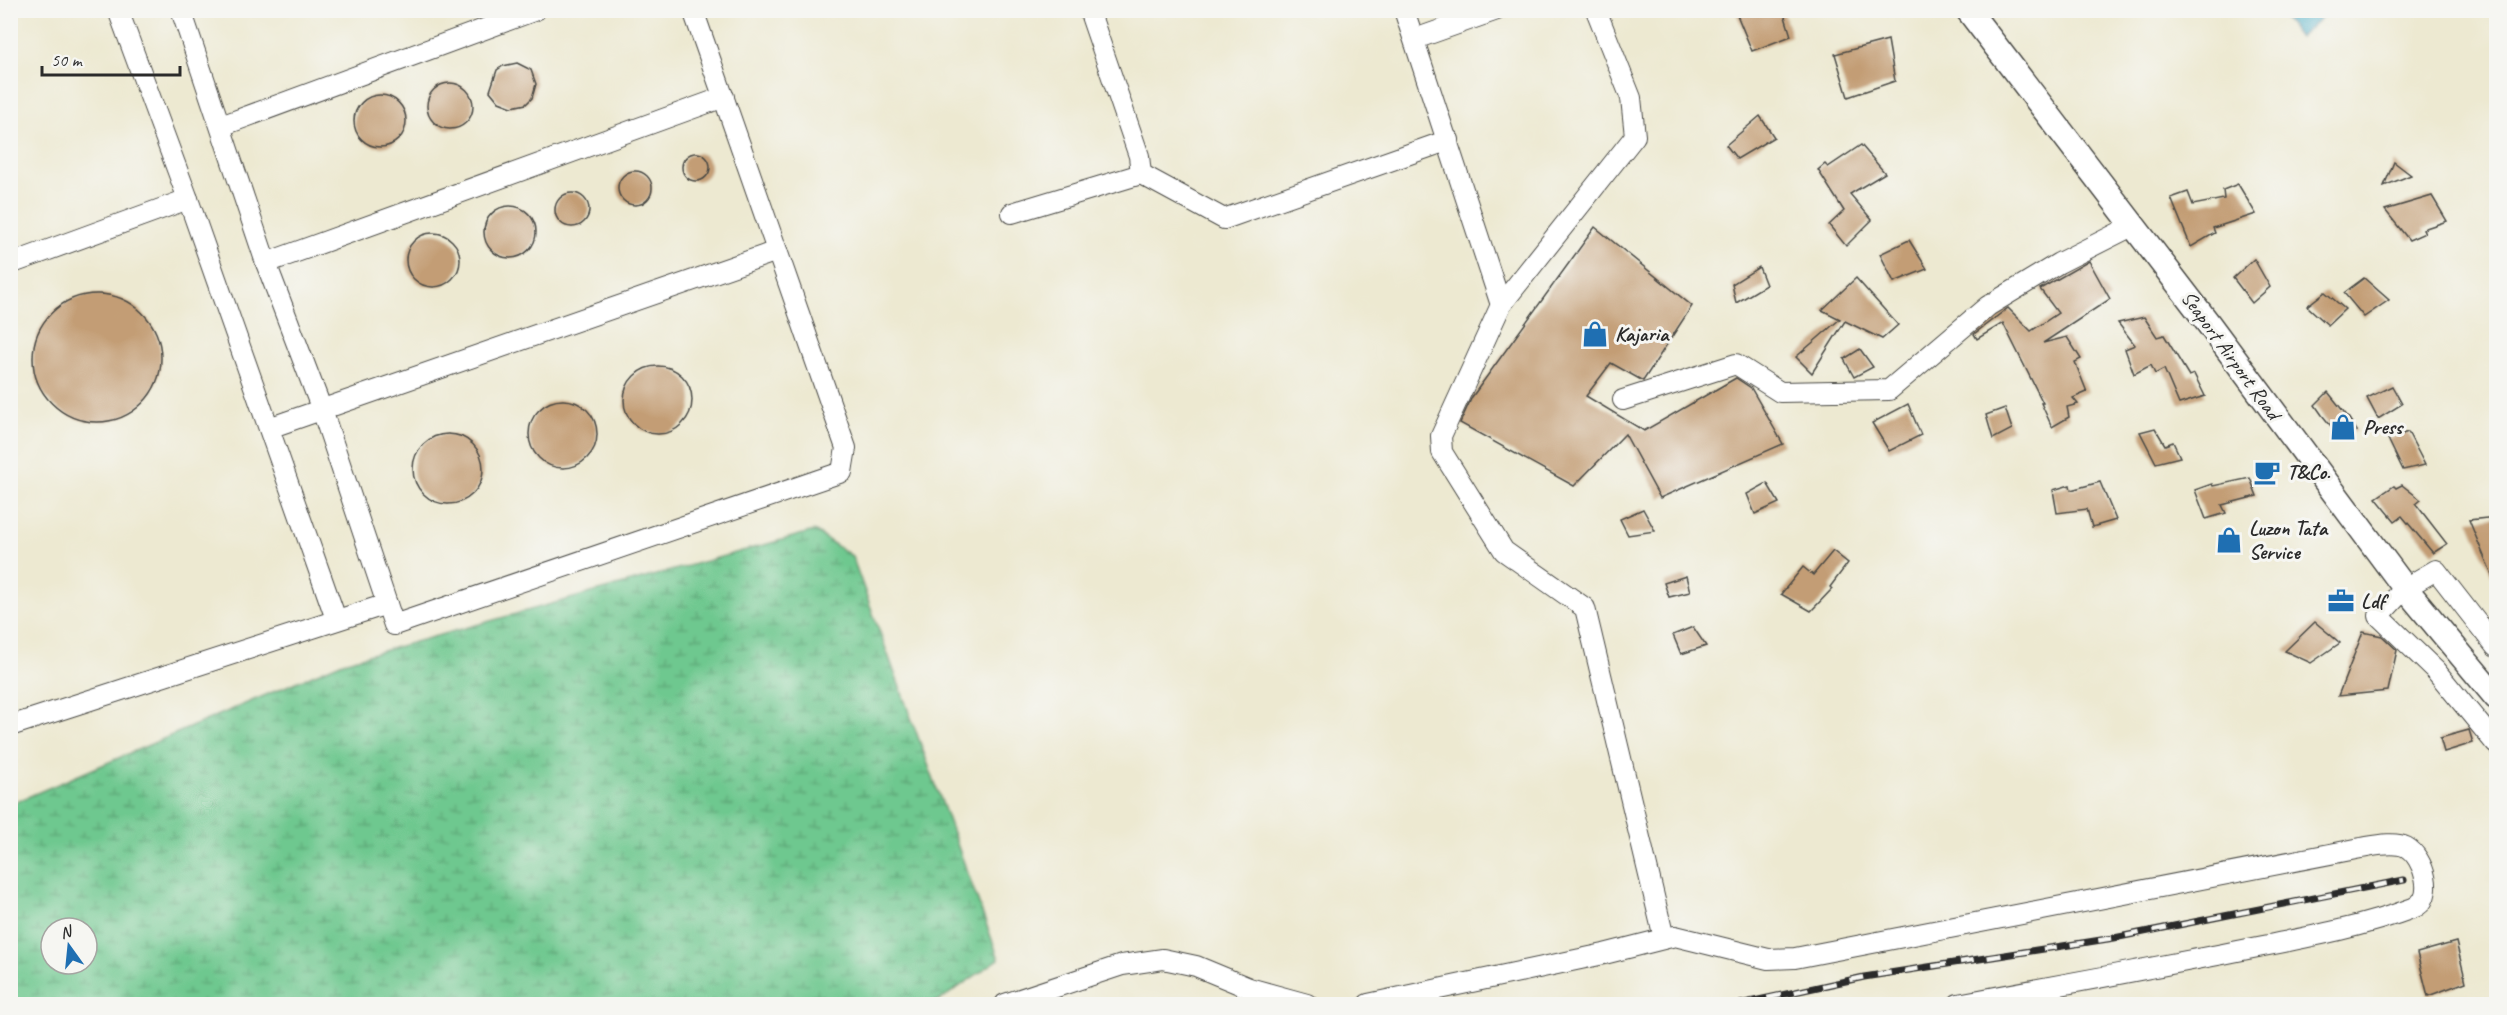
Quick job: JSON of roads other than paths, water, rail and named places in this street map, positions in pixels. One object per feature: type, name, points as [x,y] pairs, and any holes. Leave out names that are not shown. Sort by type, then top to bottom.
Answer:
[{"type":"main road","name":"Seaport Airport Road","points":[[1968,10],[2134,225],[2405,588],[2496,697]]},
{"type":"street","points":[[118,10],[188,199],[336,619]]},
{"type":"street","points":[[181,10],[266,263],[322,410],[394,624],[842,472],[846,448],[693,10]]},
{"type":"street","points":[[221,126],[536,10]]},
{"type":"street","points":[[1089,10],[1139,156],[1141,174]]},
{"type":"street","points":[[1404,10],[1449,140],[1501,305]]},
{"type":"street","points":[[1415,39],[1497,10]]},
{"type":"street","points":[[1596,10],[1631,98],[1635,136],[1501,305],[1442,435],[1442,452],[1504,551],[1585,608],[1665,938]]},
{"type":"street","points":[[266,263],[724,97]]},
{"type":"street","points":[[1012,213],[1141,174],[1224,219],[1449,140]]},
{"type":"street","points":[[10,264],[188,199]]},
{"type":"street","points":[[1623,400],[1736,364],[1780,392],[1889,390],[1988,306],[2059,262],[2134,225]]},
{"type":"street","points":[[269,428],[777,251]]},
{"type":"street","points":[[2496,645],[2436,570],[2405,588],[2379,616],[2436,671],[2496,744]]},
{"type":"street","points":[[10,726],[387,604]]},
{"type":"street","points":[[1368,1005],[1604,954],[1675,936],[1768,959],[1795,958],[2361,848],[2404,846],[2414,853],[2422,867],[2426,883],[2425,896],[2417,907],[2383,918],[2272,944],[1958,1005]]},
{"type":"street","points":[[1005,1005],[1122,965],[1163,959],[1196,966],[1249,988],[1307,1005]]},
{"type":"water","points":[[2279,11],[2328,11],[2299,38]]},
{"type":"railway","points":[[1740,1004],[1864,977],[2114,938],[2404,880]]},
{"type":"place","name":"Kajaria","points":[[1595,334]]},
{"type":"place","name":"Press","points":[[2343,427]]},
{"type":"place","name":"T&Co.","points":[[2267,472]]},
{"type":"place","name":"Luzon Tata Service","points":[[2229,540]]},
{"type":"place","name":"Ldf","points":[[2341,601]]}]
